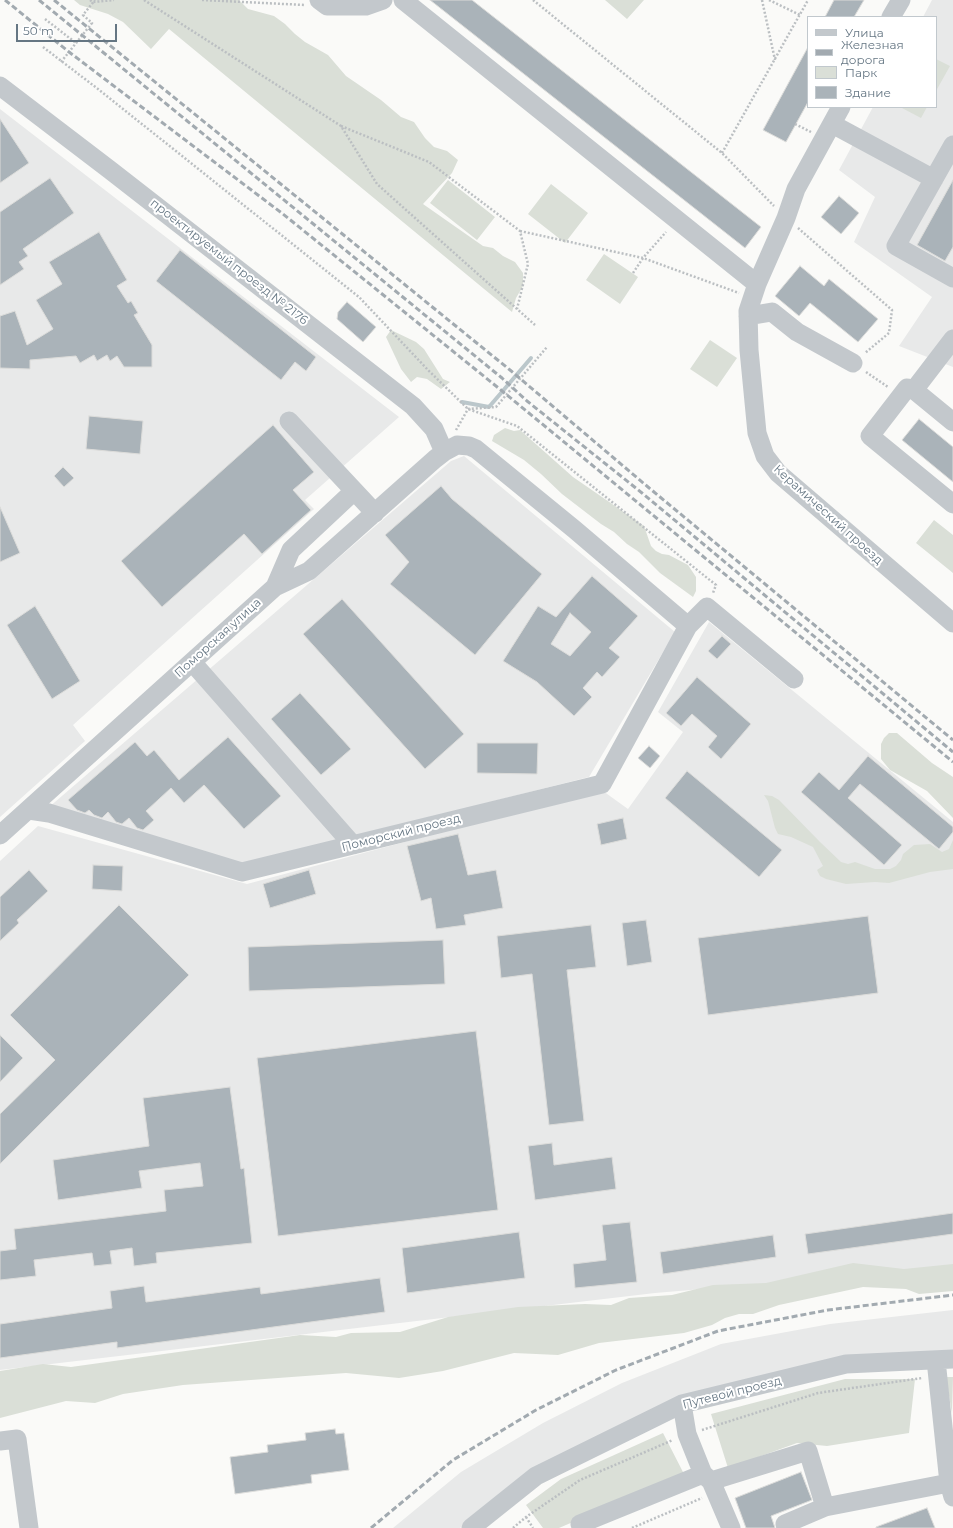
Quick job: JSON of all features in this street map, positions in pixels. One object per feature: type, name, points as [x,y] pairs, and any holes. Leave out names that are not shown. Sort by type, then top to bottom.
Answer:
[{"type":"street","points":[[323,3],[366,6],[383,0]]},
{"type":"street","points":[[403,0],[676,220],[752,299],[798,332],[853,363]]},
{"type":"street","points":[[893,16],[901,0]]},
{"type":"street","name":"проектируемый проезд № 2176","points":[[0,86],[413,406],[434,429],[444,452]]},
{"type":"street","points":[[752,299],[786,218],[796,189],[840,108]]},
{"type":"street","points":[[832,124],[934,179]]},
{"type":"street","points":[[953,145],[896,246],[953,278]]},
{"type":"street","name":"Керамический проезд","points":[[752,299],[748,350],[757,433],[765,456],[778,473],[953,623]]},
{"type":"street","points":[[953,339],[870,436],[953,504]]},
{"type":"street","points":[[907,393],[953,422]]},
{"type":"street","points":[[289,421],[354,492],[376,512]]},
{"type":"street","points":[[444,452],[457,445],[469,446],[476,449],[574,529],[688,626]]},
{"type":"street","name":"Поморская улица","points":[[0,835],[275,587],[309,571],[444,452]]},
{"type":"street","points":[[275,587],[291,550],[354,492]]},
{"type":"street","points":[[707,607],[794,679]]},
{"type":"street","name":"Поморский проезд","points":[[28,810],[49,812],[242,872],[602,784],[688,626],[707,607]]},
{"type":"street","points":[[192,662],[353,845]]},
{"type":"street","name":"Путевой проезд","points":[[471,1528],[536,1476],[682,1404],[846,1364],[942,1365]]},
{"type":"street","points":[[786,1528],[785,1524],[825,1507],[951,1490],[942,1365]]},
{"type":"street","points":[[682,1404],[687,1434],[731,1528]]},
{"type":"street","points":[[9,1440],[29,1528]]},
{"type":"street","points":[[582,1528],[580,1524],[808,1451],[825,1507]]},
{"type":"path","points":[[90,0],[114,0]]},
{"type":"path","points":[[144,0],[341,126],[429,162],[520,231],[643,258],[752,299]]},
{"type":"path","points":[[202,0],[323,3]]},
{"type":"path","points":[[533,0],[722,153],[786,218],[892,310],[889,334],[853,363],[907,393]]},
{"type":"path","points":[[762,0],[775,60]]},
{"type":"path","points":[[769,0],[800,15]]},
{"type":"path","points":[[722,153],[808,0]]},
{"type":"path","points":[[62,62],[92,23],[83,16],[94,1]]},
{"type":"path","points":[[45,19],[76,44]]},
{"type":"path","points":[[43,48],[109,98],[360,297],[428,370],[468,410],[517,426],[716,585],[707,607]]},
{"type":"path","points":[[341,126],[377,184],[535,325]]},
{"type":"path","points":[[633,273],[643,258],[676,220]]},
{"type":"path","points":[[517,309],[528,264],[520,231]]},
{"type":"path","points":[[468,410],[496,407],[547,347]]},
{"type":"path","points":[[444,452],[468,410]]},
{"type":"path","points":[[513,1528],[526,1517],[580,1480],[687,1434],[818,1393],[942,1365]]},
{"type":"path","points":[[632,1528],[639,1527],[709,1482]]},
{"type":"path","points":[[526,1517],[533,1528]]},
{"type":"shaded area","points":[[932,0],[953,0],[953,367],[899,346],[932,297],[854,242],[875,197],[839,170],[872,108],[937,108],[937,16],[924,16]]},
{"type":"shaded area","points":[[0,109],[399,417],[305,500],[314,509],[73,725],[85,741],[0,817]]},
{"type":"shaded area","points":[[464,456],[675,632],[589,777],[237,866],[48,808],[451,461]]},
{"type":"shaded area","points":[[709,622],[953,822],[953,1268],[655,1293],[0,1370],[0,861],[38,826],[247,884],[603,791],[628,809],[683,732],[658,712]]},
{"type":"shaded area","points":[[953,1310],[953,1352],[680,1398],[532,1470],[460,1528],[393,1528],[461,1472],[543,1423],[622,1383],[721,1344],[830,1324]]},
{"type":"green space","points":[[74,0],[239,0],[248,9],[274,16],[305,42],[328,55],[346,76],[381,100],[401,117],[414,122],[425,138],[434,147],[447,151],[458,160],[452,173],[423,204],[483,246],[493,248],[503,256],[515,262],[523,273],[523,286],[516,298],[512,312],[169,29],[151,49],[123,22],[108,14],[80,5]]},
{"type":"green space","points":[[605,0],[644,0],[627,19]]},
{"type":"green space","points":[[937,60],[950,66],[937,89]]},
{"type":"green space","points":[[902,108],[926,108],[921,118]]},
{"type":"green space","points":[[448,180],[495,217],[477,240],[430,203]]},
{"type":"green space","points":[[551,184],[588,213],[565,243],[528,214]]},
{"type":"green space","points":[[604,254],[638,277],[620,304],[586,280]]},
{"type":"green space","points":[[391,330],[416,342],[424,349],[443,379],[450,382],[441,389],[427,379],[417,377],[411,382],[401,369],[386,337]]},
{"type":"green space","points":[[710,340],[737,358],[717,387],[690,369]]},
{"type":"green space","points":[[505,428],[514,431],[520,430],[573,477],[644,526],[651,546],[656,551],[669,555],[688,565],[696,577],[696,591],[693,597],[660,573],[639,552],[627,544],[614,532],[601,524],[562,494],[524,460],[492,441],[494,435]]},
{"type":"green space","points":[[934,520],[953,535],[953,573],[916,543]]},
{"type":"green space","points":[[889,733],[897,733],[932,763],[953,777],[953,818],[927,791],[890,770],[881,759],[881,744]]},
{"type":"green space","points":[[764,795],[772,796],[779,800],[841,862],[848,864],[855,862],[875,869],[890,869],[896,866],[901,860],[903,854],[914,845],[930,844],[942,852],[949,849],[953,840],[953,869],[930,872],[889,883],[875,882],[846,884],[826,879],[820,876],[817,870],[823,866],[813,847],[791,837],[778,834],[768,801]]},
{"type":"green space","points":[[853,1263],[904,1269],[953,1264],[953,1291],[919,1294],[906,1289],[863,1287],[779,1305],[753,1314],[739,1314],[725,1318],[712,1325],[684,1333],[599,1343],[558,1355],[514,1353],[443,1371],[399,1378],[346,1373],[183,1385],[123,1394],[95,1403],[66,1401],[0,1418],[0,1371],[43,1364],[71,1367],[300,1335],[336,1337],[351,1333],[400,1332],[448,1317],[518,1307],[585,1304],[611,1305],[629,1298],[672,1295],[713,1285],[766,1283]]},
{"type":"green space","points":[[946,1377],[953,1377],[952,1414]]},
{"type":"green space","points":[[845,1379],[915,1379],[909,1433],[827,1446],[797,1443],[728,1468],[711,1414]]},
{"type":"green space","points":[[663,1433],[684,1474],[559,1528],[543,1528],[526,1505],[561,1479]]},
{"type":"building","points":[[430,0],[472,0],[761,227],[745,248]]},
{"type":"building","points":[[834,0],[864,0],[855,16],[826,16]]},
{"type":"building","points":[[807,49],[807,104],[786,142],[763,130]]},
{"type":"building","points":[[0,119],[29,163],[0,183]]},
{"type":"building","points":[[50,178],[74,213],[23,249],[28,256],[19,262],[24,269],[0,285],[0,212]]},
{"type":"building","points":[[953,180],[953,247],[945,261],[917,245]]},
{"type":"building","points":[[839,196],[859,213],[841,234],[821,217]]},
{"type":"building","points":[[99,232],[127,280],[117,286],[128,303],[131,301],[138,313],[134,315],[152,345],[152,367],[124,367],[117,356],[110,361],[107,355],[97,361],[94,355],[80,363],[76,356],[30,360],[30,369],[0,368],[0,316],[15,311],[27,345],[53,329],[36,300],[62,284],[49,262]]},
{"type":"building","points":[[180,250],[316,357],[306,371],[295,362],[281,380],[156,281]]},
{"type":"building","points":[[800,266],[824,286],[829,279],[878,319],[858,342],[810,303],[799,316],[775,296]]},
{"type":"building","points":[[347,302],[376,327],[363,342],[337,319],[338,312]]},
{"type":"building","points":[[89,416],[143,421],[140,454],[86,449]]},
{"type":"building","points":[[919,419],[953,447],[953,482],[902,440]]},
{"type":"building","points":[[273,425],[314,472],[293,490],[311,510],[262,554],[244,534],[162,607],[121,561]]},
{"type":"building","points":[[63,467],[74,478],[64,487],[54,476]]},
{"type":"building","points":[[441,486],[452,499],[542,574],[475,655],[390,584],[409,562],[385,535]]},
{"type":"building","points":[[0,507],[20,553],[0,562]]},
{"type":"building","points":[[592,576],[638,616],[609,648],[620,657],[602,677],[597,672],[583,688],[592,697],[574,716],[537,682],[503,661],[538,606],[556,617]],"holes":[[[570,613],[591,632],[570,656],[551,644]]]},
{"type":"building","points":[[342,599],[464,734],[425,769],[303,634]]},
{"type":"building","points":[[35,606],[80,681],[52,699],[7,625]]},
{"type":"building","points":[[722,636],[731,644],[717,659],[708,651]]},
{"type":"building","points":[[697,677],[751,724],[721,759],[708,747],[717,736],[692,714],[681,726],[666,713]]},
{"type":"building","points":[[300,693],[351,749],[321,775],[271,719]]},
{"type":"building","points":[[228,737],[281,796],[244,829],[204,785],[184,803],[171,788],[146,811],[154,820],[143,830],[137,828],[129,818],[122,824],[116,822],[108,812],[102,818],[94,815],[89,810],[85,813],[77,810],[68,800],[135,742],[147,756],[154,750],[179,780]]},
{"type":"building","points":[[477,743],[538,743],[537,774],[477,773]]},
{"type":"building","points":[[649,746],[660,756],[650,768],[638,758]]},
{"type":"building","points":[[868,756],[953,827],[953,832],[939,849],[860,784],[848,798],[902,845],[884,865],[801,792],[819,772],[839,790]]},
{"type":"building","points":[[687,771],[782,850],[759,877],[665,798]]},
{"type":"building","points":[[623,818],[627,839],[601,845],[597,824]]},
{"type":"building","points":[[458,834],[468,875],[496,870],[503,908],[464,915],[466,925],[436,929],[431,898],[421,901],[407,846]]},
{"type":"building","points":[[93,865],[123,866],[122,891],[92,889]]},
{"type":"building","points":[[29,870],[48,891],[17,920],[19,923],[0,941],[0,897]]},
{"type":"building","points":[[309,870],[316,894],[270,908],[263,884]]},
{"type":"building","points":[[119,905],[189,975],[0,1164],[0,1114],[55,1060],[10,1015]]},
{"type":"building","points":[[868,916],[878,993],[708,1015],[698,938]]},
{"type":"building","points":[[646,920],[652,962],[627,966],[622,923]]},
{"type":"building","points":[[591,925],[596,967],[567,970],[584,1121],[549,1125],[532,974],[501,978],[497,936]]},
{"type":"building","points":[[443,940],[445,984],[249,991],[248,947]]},
{"type":"building","points":[[476,1031],[498,1210],[278,1236],[257,1058]]},
{"type":"building","points":[[0,1035],[23,1058],[0,1082]]},
{"type":"building","points":[[230,1087],[241,1169],[244,1168],[252,1243],[156,1253],[157,1263],[134,1266],[132,1248],[110,1251],[112,1264],[94,1266],[92,1253],[34,1260],[36,1276],[0,1280],[0,1251],[16,1249],[14,1229],[166,1211],[164,1190],[203,1186],[200,1163],[139,1171],[142,1188],[58,1200],[53,1160],[149,1146],[143,1098]]},
{"type":"building","points":[[552,1143],[554,1165],[612,1157],[616,1189],[535,1200],[528,1146]]},
{"type":"building","points":[[953,1213],[953,1234],[808,1254],[805,1234]]},
{"type":"building","points":[[630,1222],[637,1282],[575,1288],[573,1264],[606,1260],[602,1225]]},
{"type":"building","points":[[519,1232],[525,1278],[407,1293],[402,1248]]},
{"type":"building","points":[[773,1235],[776,1257],[663,1274],[660,1252]]},
{"type":"building","points":[[380,1278],[385,1312],[117,1348],[117,1342],[0,1358],[0,1324],[112,1308],[110,1291],[144,1286],[146,1302],[260,1287],[261,1294]]},
{"type":"building","points":[[335,1429],[336,1434],[344,1433],[349,1470],[311,1475],[312,1483],[235,1494],[230,1457],[268,1452],[267,1445],[306,1440],[305,1433]]},
{"type":"building","points":[[801,1472],[812,1500],[771,1516],[775,1528],[746,1528],[735,1498]]},
{"type":"building","points":[[927,1508],[935,1528],[876,1528],[876,1527]]},
{"type":"waterway","points":[[462,402],[489,407],[531,358]]},
{"type":"railway","points":[[5,0],[69,52],[283,214],[496,386],[953,762]]},
{"type":"railway","points":[[39,0],[502,378],[527,401],[642,493],[953,752]]},
{"type":"railway","points":[[54,0],[510,370],[648,487],[953,740]]},
{"type":"railway","points":[[371,1528],[453,1460],[536,1410],[616,1370],[718,1331],[828,1310],[953,1295]]}]
